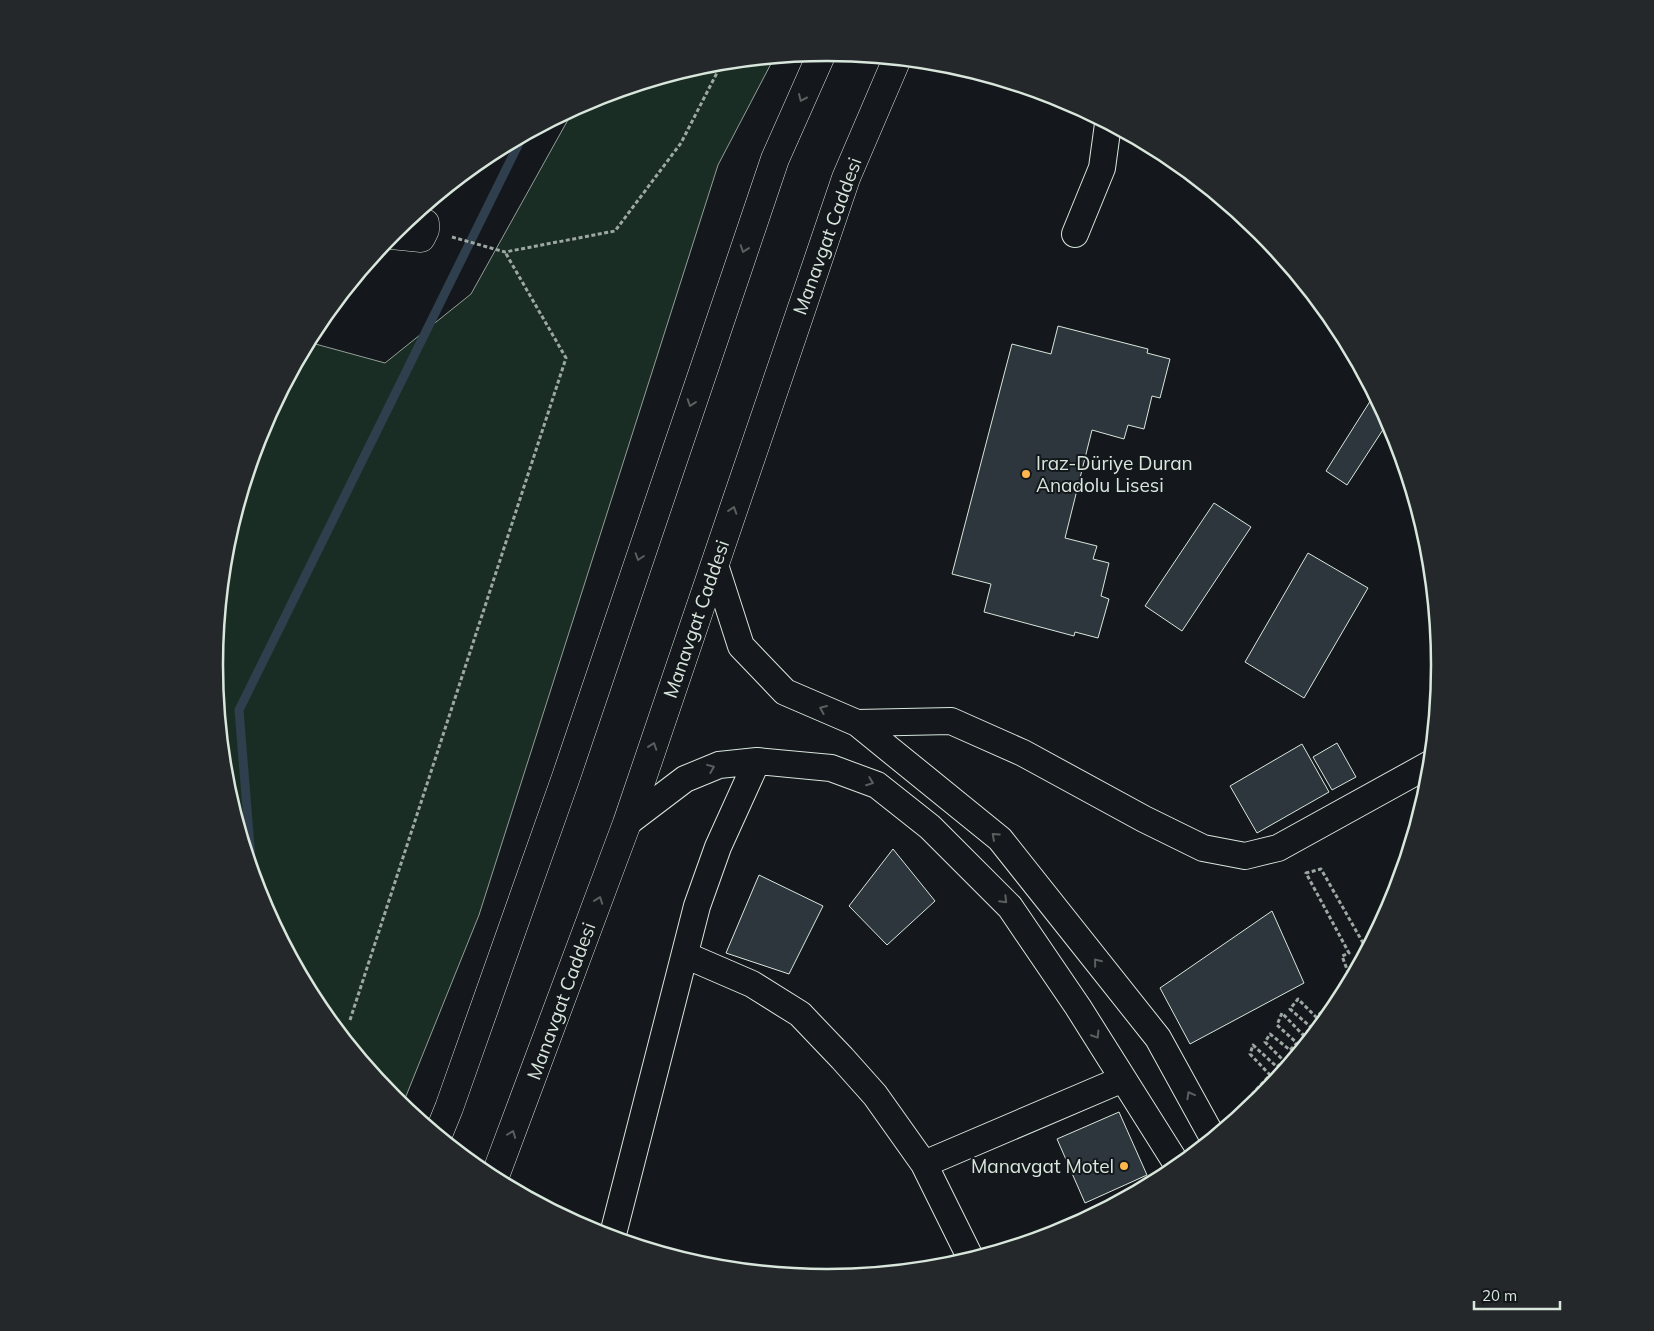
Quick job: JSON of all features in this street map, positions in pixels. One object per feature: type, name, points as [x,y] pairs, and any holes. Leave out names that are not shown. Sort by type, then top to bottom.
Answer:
[{"type":"main road","points":[[440,1129],[566,777],[775,159],[818,61]]},
{"type":"main road","name":"Manavgat Caddesi","points":[[497,1172],[627,823],[846,178],[894,65]]},
{"type":"main road","points":[[402,236],[421,238],[419,223]]},
{"type":"street","points":[[1075,234],[1102,168],[1107,131]]},
{"type":"street","points":[[715,565],[741,646],[785,692],[857,723],[1000,839],[1158,1038],[1210,1133]]},
{"type":"street","points":[[857,723],[951,721],[1023,753],[1144,819],[1203,848],[1245,856],[1278,848],[1422,768]]},
{"type":"street","points":[[627,823],[684,779],[719,765],[757,761],[831,768],[877,784],[930,827],[1010,906],[1078,1007],[1174,1160]]},
{"type":"street","points":[[614,1231],[698,906],[718,847],[757,761]]},
{"type":"street","points":[[685,955],[752,984],[800,1014],[875,1095],[924,1164],[969,1252]]},
{"type":"street","points":[[924,1164],[1123,1079]]},
{"type":"path","points":[[419,223],[505,252],[615,231],[681,143],[718,71]]},
{"type":"path","points":[[350,1020],[566,358],[505,252]]},
{"type":"path","points":[[1348,971],[1342,956],[1349,953],[1306,873],[1321,869],[1363,943]]},
{"type":"path","points":[[1311,1027],[1290,1008],[1298,999],[1316,1017],[1320,1013]]},
{"type":"path","points":[[1284,1061],[1265,1042],[1270,1034],[1290,1050],[1297,1044],[1277,1025],[1282,1013],[1303,1035],[1307,1032]]},
{"type":"path","points":[[1248,1098],[1270,1075],[1250,1054],[1253,1046],[1277,1067],[1282,1063]]},
{"type":"green space","points":[[771,64],[718,165],[479,915],[405,1098],[373,1064],[325,1001],[285,933],[269,897],[243,822],[234,783],[224,705],[224,626],[234,548],[243,509],[255,471],[285,398],[316,344],[385,363],[471,294],[568,120],[633,93],[671,82],[748,66]]},
{"type":"building","name":"Iraz-Düriye Duran Anadolu Lisesi","points":[[1058,326],[1148,349],[1147,353],[1170,359],[1160,398],[1152,396],[1144,429],[1128,425],[1124,439],[1092,430],[1065,538],[1097,546],[1093,559],[1109,563],[1101,596],[1109,599],[1098,638],[1075,632],[1074,636],[984,612],[991,584],[952,574],[1012,344],[1051,354]]},
{"type":"building","points":[[1370,401],[1383,430],[1347,485],[1326,471]]},
{"type":"building","points":[[1214,503],[1251,527],[1182,631],[1145,606]]},
{"type":"building","points":[[1308,553],[1368,588],[1304,698],[1245,662]]},
{"type":"building","points":[[1337,743],[1356,777],[1332,790],[1313,757]]},
{"type":"building","points":[[1302,744],[1329,792],[1257,833],[1230,786]]},
{"type":"building","points":[[893,849],[935,901],[887,945],[849,906]]},
{"type":"building","points":[[759,875],[823,906],[789,974],[726,953]]},
{"type":"building","points":[[1272,911],[1304,983],[1190,1044],[1160,988]]},
{"type":"building","points":[[1119,1112],[1147,1175],[1085,1203],[1057,1139]]},
{"type":"waterway","points":[[250,843],[239,710],[517,147]]},
{"type":"place","name":"Iraz-Düriye Duran Anadolu Lisesi","points":[[1026,474]]},
{"type":"place","name":"Manavgat Motel","points":[[1124,1166]]}]
